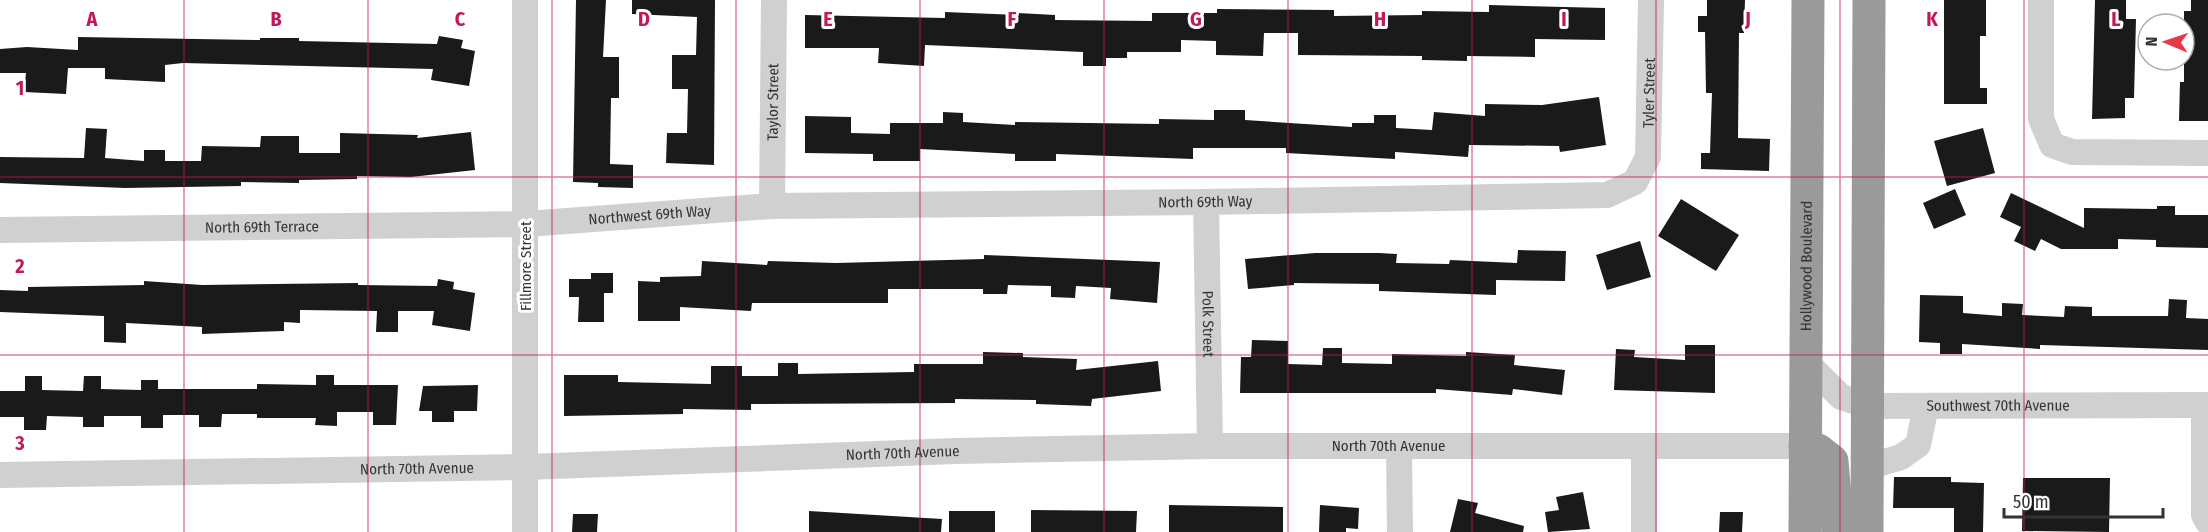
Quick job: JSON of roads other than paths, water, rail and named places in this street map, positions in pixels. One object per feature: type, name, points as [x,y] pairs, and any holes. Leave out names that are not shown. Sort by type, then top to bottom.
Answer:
[{"type":"highway","name":"Hollywood Boulevard","points":[[1805,532],[1808,0]]},
{"type":"highway","points":[[1867,532],[1869,0]]},
{"type":"highway","points":[[1805,446],[1818,450],[1832,461],[1838,532]]},
{"type":"street","name":"Fillmore Street","points":[[525,0],[525,532]]},
{"type":"street","name":"Taylor Street","points":[[772,206],[774,0]]},
{"type":"street","name":"Tyler Street","points":[[1635,182],[1648,157],[1651,0]]},
{"type":"street","points":[[2040,0],[2041,119],[2052,145],[2072,152],[2208,153]]},
{"type":"street","name":"North 69th Way","points":[[772,206],[1607,195],[1635,182]]},
{"type":"street","name":"Polk Street","points":[[1206,202],[1210,446]]},
{"type":"street","name":"Northwest 69th Way","points":[[526,225],[772,206]]},
{"type":"street","name":"North 69th Terrace","points":[[0,230],[526,225]]},
{"type":"street","name":"Southwest 70th Avenue","points":[[1806,362],[1841,397],[1868,406],[2206,405]]},
{"type":"street","points":[[2206,405],[2204,515],[2208,522]]},
{"type":"street","points":[[1868,467],[1901,457],[1918,445],[1926,406]]},
{"type":"street","name":"North 70th Avenue","points":[[0,476],[526,467],[956,451],[1210,446],[1805,446]]},
{"type":"street","points":[[1644,446],[1644,532]]},
{"type":"street","points":[[1399,447],[1400,532]]}]
